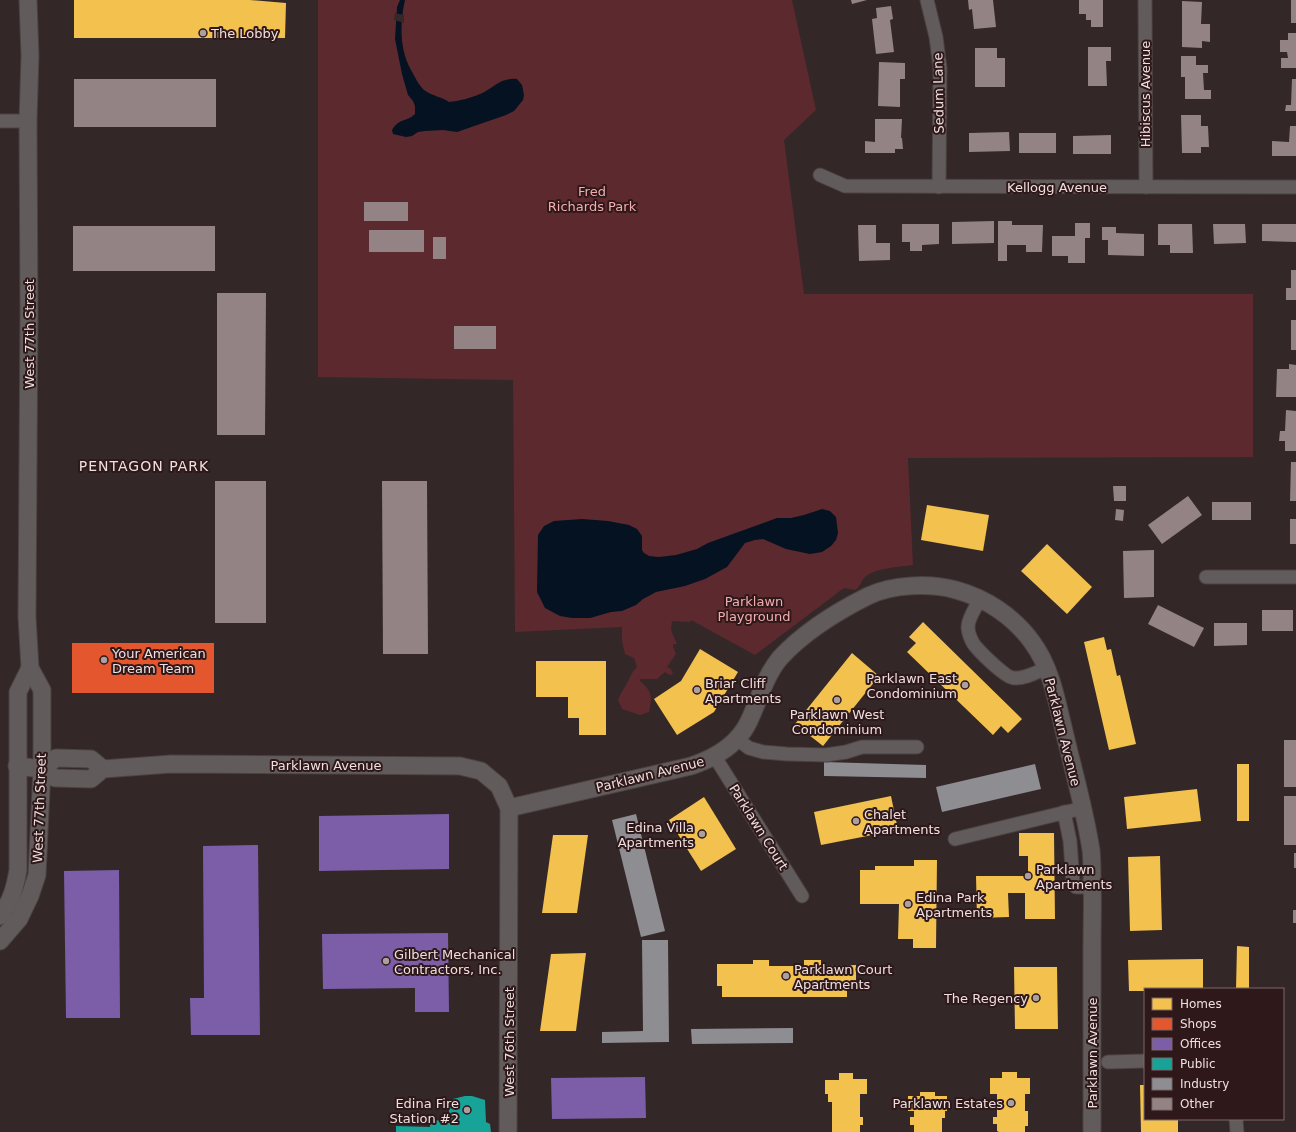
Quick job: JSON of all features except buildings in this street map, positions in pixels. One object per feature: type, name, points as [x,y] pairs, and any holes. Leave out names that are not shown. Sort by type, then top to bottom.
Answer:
[{"type":"street","name":"West 77th Street","points":[[0,941],[19,919],[30,896],[37,875],[42,769],[42,690],[30,668],[27,617],[29,312],[28,121],[30,56],[28,0]]},
{"type":"street","name":"Sedum Lane","points":[[928,0],[936,37],[940,68],[939,187]]},
{"type":"street","name":"Hibiscus Avenue","points":[[1145,0],[1146,187]]},
{"type":"street","points":[[0,121],[28,121]]},
{"type":"street","name":"Kellogg Avenue","points":[[820,175],[844,186],[1296,187]]},
{"type":"street","points":[[1206,577],[1296,577]]},
{"type":"street","name":"Parklawn Avenue","points":[[42,769],[56,758],[91,759],[103,769],[171,764],[460,766],[481,771],[499,786],[509,808],[691,766],[715,757],[737,739],[748,724],[765,682],[779,660],[798,640],[848,607],[871,595],[895,588],[922,586],[947,588],[972,595],[995,607],[1016,623],[1033,643],[1046,668],[1055,692],[1083,808],[1091,852],[1092,886],[1092,1132]]},
{"type":"street","points":[[980,599],[970,618],[968,628],[976,647],[1004,673],[1012,678],[1021,678],[1046,668]]},
{"type":"street","name":"West 77th Street","points":[[0,916],[6,908],[14,890],[18,870],[18,692],[30,668]]},
{"type":"street","points":[[737,739],[749,748],[787,754],[826,755],[846,752],[862,747],[917,747]]},
{"type":"street","name":"Parklawn Court","points":[[715,757],[802,896]]},
{"type":"street","points":[[17,766],[42,769]]},
{"type":"street","name":"West 76th Street","points":[[508,1132],[509,808]]},
{"type":"street","points":[[954,839],[1083,808]]},
{"type":"street","points":[[1064,812],[1070,841],[1073,883],[1076,887],[1092,886]]},
{"type":"street","points":[[1108,1062],[1144,1061]]},
{"type":"street","points":[[1236,1120],[1237,1132]]},
{"type":"green space","name":"Fred Richards Park","points":[[318,0],[792,0],[816,110],[784,140],[804,294],[1253,294],[1253,457],[908,458],[913,565],[887,568],[874,572],[864,578],[855,590],[844,588],[755,655],[691,620],[690,622],[672,621],[671,630],[677,644],[673,644],[676,654],[667,667],[671,669],[673,674],[670,675],[665,672],[657,679],[640,679],[640,681],[647,688],[651,698],[649,712],[640,715],[622,709],[618,700],[632,673],[637,667],[634,658],[625,654],[622,641],[622,627],[515,632],[513,380],[318,377]]},
{"type":"water","points":[[400,0],[405,0],[402,18],[404,53],[418,83],[424,90],[449,102],[465,99],[485,92],[506,80],[517,79],[522,85],[524,95],[523,100],[514,111],[457,132],[443,130],[425,131],[406,137],[393,134],[392,130],[397,124],[415,114],[415,106],[408,95],[402,74],[395,39],[397,7]]},
{"type":"water","points":[[822,509],[830,511],[836,517],[838,533],[836,540],[831,546],[822,552],[810,554],[786,549],[763,539],[755,540],[745,543],[727,567],[705,579],[685,586],[656,592],[643,599],[636,605],[622,611],[611,612],[590,618],[560,616],[545,608],[537,592],[538,535],[544,526],[554,521],[582,519],[608,521],[629,525],[637,529],[642,536],[642,550],[644,553],[649,556],[659,557],[676,555],[697,549],[708,543],[777,518],[791,518]]},
{"type":"pier","points":[[395,13],[404,15],[404,23],[394,20]]},
{"type":"place","name":"The Lobby","points":[[203,33]]},
{"type":"place","name":"Your American Dream Team","points":[[104,660]]},
{"type":"place","name":"Parklawn East Condominium","points":[[965,685]]},
{"type":"place","name":"Briar Cliff Apartments","points":[[697,690]]},
{"type":"place","name":"Parklawn West Condominium","points":[[837,700]]},
{"type":"place","name":"Chalet Apartments","points":[[856,821]]},
{"type":"place","name":"Edina Villa Apartments","points":[[702,834]]},
{"type":"place","name":"Parklawn Apartments","points":[[1028,876]]},
{"type":"place","name":"Edina Park Apartments","points":[[908,904]]},
{"type":"place","name":"Gilbert Mechanical Contractors, Inc.","points":[[386,961]]},
{"type":"place","name":"Parklawn Court Apartments","points":[[786,976]]},
{"type":"place","name":"The Regency","points":[[1036,998]]},
{"type":"place","name":"Parklawn Estates","points":[[1011,1103]]},
{"type":"place","name":"Edina Fire Station #2","points":[[467,1110]]},
{"type":"district","name":"PENTAGON PARK","points":[[144,466]]},
{"type":"park label","name":"Parklawn Playground","points":[[754,608]]}]
